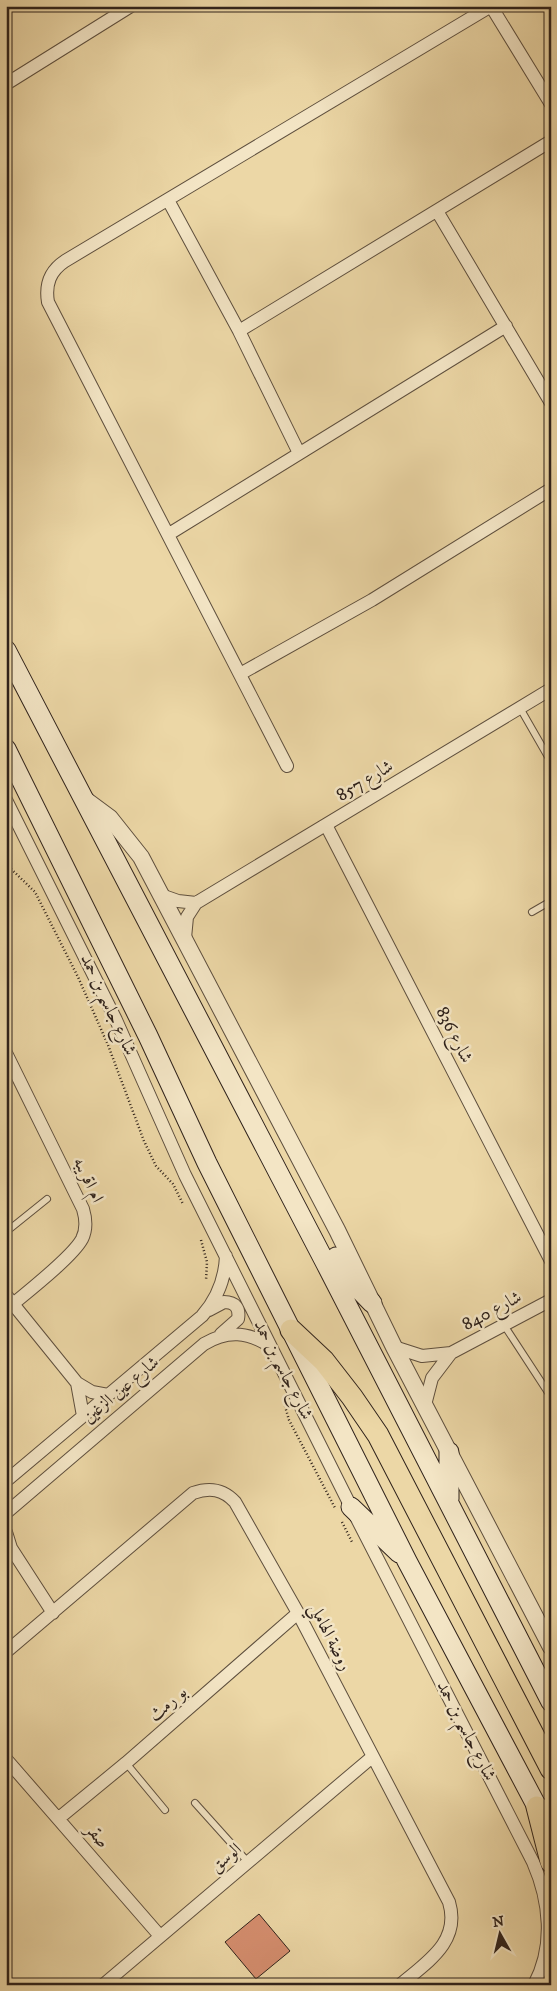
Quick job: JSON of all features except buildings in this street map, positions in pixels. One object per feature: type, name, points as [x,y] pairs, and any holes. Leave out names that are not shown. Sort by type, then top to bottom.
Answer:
[{"type":"main road","points":[[6,650],[551,1702]]},
{"type":"main road","name":"شارع جاسم بن حمد","points":[[6,749],[148,1036],[207,1163],[407,1561],[551,1834]]},
{"type":"main road","points":[[300,1216],[324,1235],[348,1278],[372,1303]]},
{"type":"main road","points":[[291,1330],[324,1361],[378,1435],[551,1769]]},
{"type":"main road","points":[[448,1503],[449,1452]]},
{"type":"main road","points":[[351,1507],[407,1561]]},
{"type":"main road","points":[[537,1807],[551,1862]]},
{"type":"street","points":[[6,84],[131,6]]},
{"type":"street","points":[[287,766],[48,302],[46,292],[51,274],[57,266],[491,6],[551,104]]},
{"type":"street","points":[[239,331],[551,141]]},
{"type":"street","points":[[168,200],[239,331],[300,453]]},
{"type":"street","points":[[437,211],[551,403]]},
{"type":"street","points":[[169,534],[506,326]]},
{"type":"street","points":[[240,674],[372,600],[551,489]]},
{"type":"street","name":"شارع 857","points":[[185,942],[184,925],[196,904],[551,689]]},
{"type":"street","points":[[83,798],[121,830],[141,858],[332,1222],[394,1347],[551,1647]]},
{"type":"street","name":"شارع جاسم بن حمد","points":[[6,800],[112,1011],[155,1111],[226,1256],[351,1507],[533,1862],[547,1905],[547,1941],[542,1965],[534,1985]]},
{"type":"street","name":"شارع 836","points":[[326,825],[551,1261]]},
{"type":"street","points":[[161,895],[178,901],[196,904]]},
{"type":"street","name":"ام اقريبه","points":[[6,1053],[83,1209],[86,1219],[84,1234],[76,1247],[10,1300],[77,1383],[92,1392],[108,1395]]},
{"type":"street","name":"شارع عين الزغين","points":[[206,1311],[221,1286],[226,1256]]},
{"type":"street","name":"شارع 840","points":[[425,1405],[432,1378],[451,1354],[551,1300]]},
{"type":"street","name":"شارع عين الزغين","points":[[6,1480],[206,1311],[224,1302],[230,1302],[238,1308],[238,1319],[221,1334],[204,1344],[140,1397],[6,1513]]},
{"type":"street","points":[[221,1334],[252,1337],[272,1348]]},
{"type":"street","name":"شارع 840","points":[[394,1347],[422,1356],[451,1354]]},
{"type":"street","name":"ام اقريبه","points":[[77,1383],[83,1416]]},
{"type":"street","name":"روضة الهاملي","points":[[6,1652],[186,1499],[202,1490],[211,1489],[229,1495],[235,1502],[298,1614],[371,1758],[449,1902],[452,1918],[450,1933],[442,1948],[400,1985]]},
{"type":"street","points":[[6,1532],[9,1547],[53,1613]]},
{"type":"street","name":"بو رمث","points":[[58,1818],[126,1764],[298,1614]]},
{"type":"street","name":"الوسق","points":[[103,1985],[371,1758]]},
{"type":"street","name":"صقر","points":[[6,1759],[160,1936]]},
{"type":"lane","points":[[520,708],[551,762]]},
{"type":"lane","points":[[532,912],[551,901]]},
{"type":"lane","points":[[6,1232],[47,1199]]},
{"type":"lane","points":[[504,1325],[551,1397]]},
{"type":"lane","points":[[551,1337],[551,1348]]},
{"type":"lane","points":[[126,1764],[165,1810]]},
{"type":"lane","points":[[195,1803],[248,1862]]},
{"type":"path","points":[[6,864],[35,892],[78,978],[108,1046],[144,1141],[156,1166],[173,1184],[185,1207]]},
{"type":"path","points":[[200,1237],[207,1262],[208,1276],[205,1285]]},
{"type":"path","points":[[284,1402],[289,1420],[356,1549]]}]
